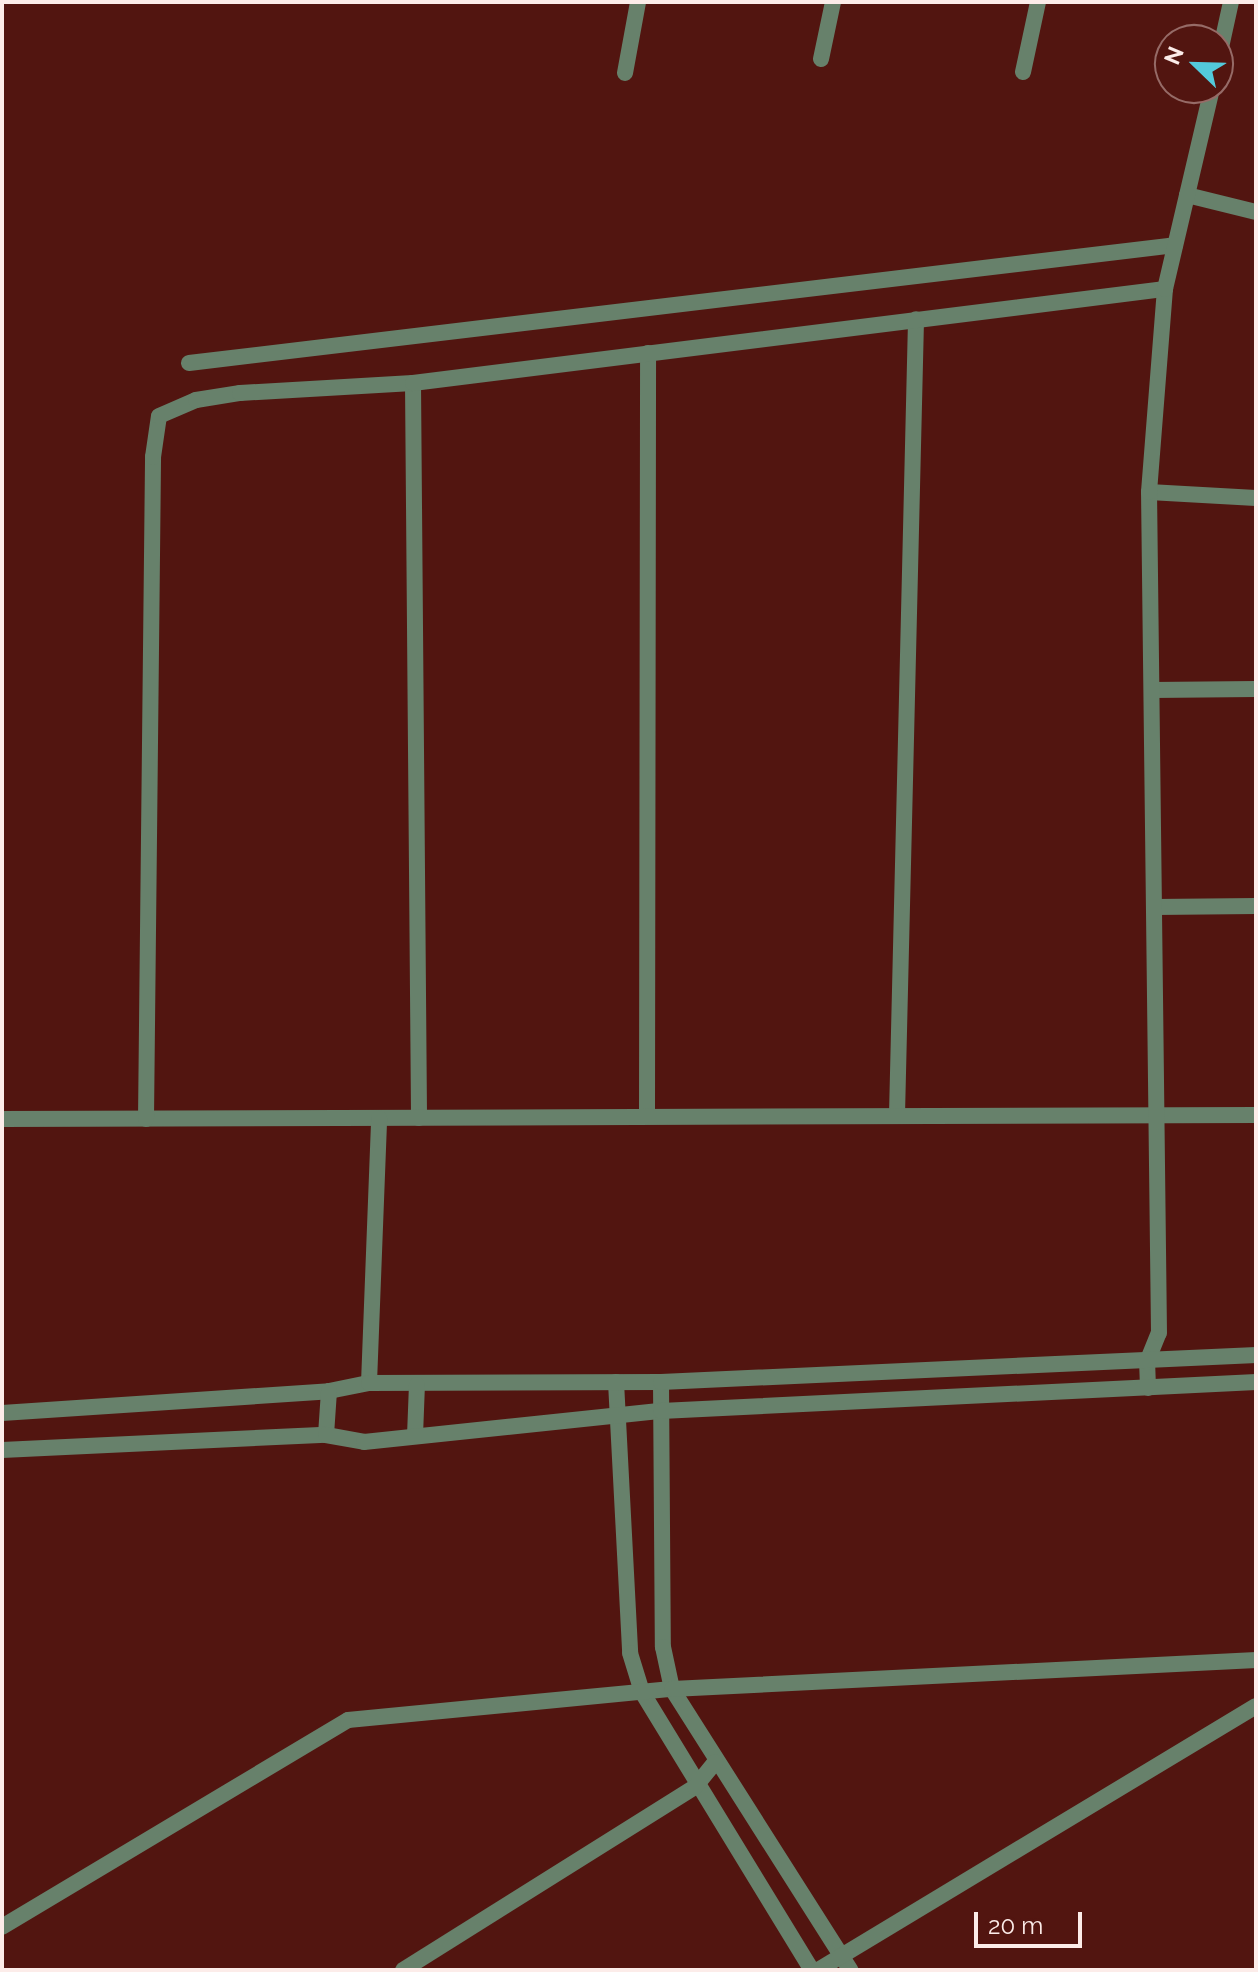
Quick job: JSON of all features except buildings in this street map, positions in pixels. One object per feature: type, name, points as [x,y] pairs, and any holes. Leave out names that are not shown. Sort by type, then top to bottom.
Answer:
[{"type":"street","points":[[625,73],[638,2]]},
{"type":"street","points":[[821,59],[833,2]]},
{"type":"street","points":[[1023,72],[1038,2]]},
{"type":"street","points":[[1226,24],[1231,2]]},
{"type":"street","points":[[1148,1388],[1147,1362],[1159,1333],[1159,1116],[1149,492],[1165,289],[1208,104]]},
{"type":"street","points":[[1187,195],[1256,212]]},
{"type":"street","points":[[189,363],[1175,245]]},
{"type":"street","points":[[146,1119],[153,457],[159,416],[196,400],[240,393],[413,383],[1165,289]]},
{"type":"street","points":[[897,1115],[916,319]]},
{"type":"street","points":[[647,1115],[648,353]]},
{"type":"street","points":[[413,383],[419,1118]]},
{"type":"street","points":[[1149,492],[1256,498]]},
{"type":"street","points":[[1152,690],[1256,689]]},
{"type":"street","points":[[1155,907],[1256,906]]},
{"type":"street","points":[[2,1119],[1256,1115]]},
{"type":"street","points":[[369,1383],[379,1118]]},
{"type":"street","points":[[2,1413],[329,1391],[369,1383],[661,1382],[1256,1355]]},
{"type":"street","points":[[616,1382],[630,1653],[642,1692],[695,1787],[812,1970]]},
{"type":"street","points":[[661,1382],[663,1647],[672,1689],[715,1762],[845,1963]]},
{"type":"street","points":[[2,1450],[326,1435],[364,1442],[661,1411],[1256,1382]]},
{"type":"street","points":[[415,1436],[417,1385]]},
{"type":"street","points":[[326,1435],[329,1391]]},
{"type":"street","points":[[2,1927],[348,1720],[672,1689],[1256,1660]]},
{"type":"street","points":[[818,1970],[845,1963],[1256,1706]]},
{"type":"street","points":[[403,1970],[695,1787],[715,1762]]}]
